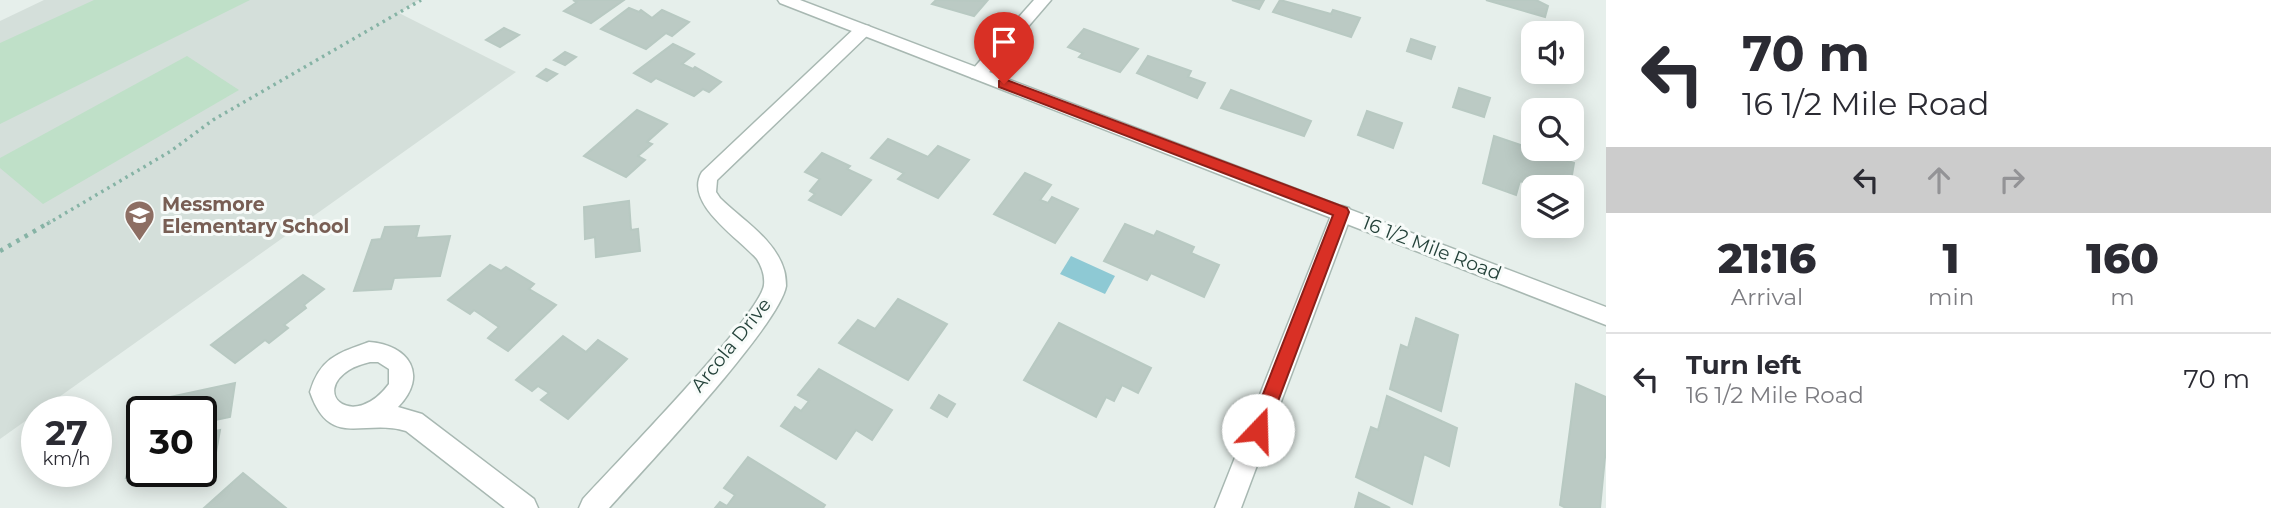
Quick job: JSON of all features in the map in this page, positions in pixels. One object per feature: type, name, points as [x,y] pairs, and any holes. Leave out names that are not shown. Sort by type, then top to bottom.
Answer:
[{"type":"street","name":"16 1/2 Mile Road","points":[[786,0],[1342,212],[1606,316]]},
{"type":"street","points":[[978,74],[1043,0]]},
{"type":"street","name":"Arcola Drive","points":[[592,508],[737,342],[775,290],[775,276],[766,251],[712,204],[706,192],[706,181],[724,160],[863,30]]},
{"type":"street","points":[[1228,508],[1342,212]]},
{"type":"street","points":[[413,422],[403,404],[399,363],[382,353],[356,356],[332,371],[325,382],[321,394],[323,404],[329,412],[339,417],[392,416],[413,422],[525,508]]},
{"type":"street","points":[[364,416],[388,403],[402,382]]},
{"type":"path","points":[[0,251],[171,151],[213,120],[421,0]]},
{"type":"shaded area","name":"Messmore Elementary School","points":[[44,0],[419,0],[399,13],[516,72],[60,396],[21,396],[21,424],[0,439],[0,21]]},
{"type":"green space","points":[[94,0],[250,0],[0,124],[0,43]]},
{"type":"green space","points":[[187,56],[239,90],[43,204],[0,168],[0,158]]},
{"type":"water","points":[[1071,256],[1115,276],[1105,294],[1060,274]]},
{"type":"building","points":[[573,0],[624,0],[591,23],[564,11],[577,2]]},
{"type":"building","points":[[936,0],[987,1],[974,16],[932,4]]},
{"type":"building","points":[[1232,0],[1264,0],[1259,9]]},
{"type":"building","points":[[1280,0],[1331,14],[1333,10],[1360,18],[1351,37],[1273,12]]},
{"type":"building","points":[[1486,0],[1536,0],[1548,6],[1545,17]]},
{"type":"building","points":[[629,8],[639,12],[641,10],[652,18],[662,10],[689,22],[672,36],[666,33],[646,49],[601,29]]},
{"type":"building","points":[[504,28],[519,35],[500,47],[486,40]]},
{"type":"building","points":[[1084,29],[1138,49],[1120,72],[1079,57],[1083,53],[1068,47]]},
{"type":"building","points":[[1411,39],[1435,47],[1431,59],[1407,51]]},
{"type":"building","points":[[673,44],[694,54],[682,64],[693,69],[695,67],[721,82],[709,92],[703,89],[694,96],[656,78],[651,82],[634,73]]},
{"type":"building","points":[[565,52],[576,57],[565,65],[554,60]]},
{"type":"building","points":[[1148,56],[1191,71],[1188,77],[1205,83],[1197,98],[1137,73]]},
{"type":"building","points":[[546,69],[557,74],[547,81],[537,76]]},
{"type":"building","points":[[1459,88],[1490,98],[1484,117],[1453,107]]},
{"type":"building","points":[[1231,90],[1311,121],[1304,136],[1221,108]]},
{"type":"building","points":[[637,110],[667,124],[647,142],[652,144],[638,156],[645,160],[626,177],[584,156]]},
{"type":"building","points":[[1367,111],[1402,123],[1393,148],[1358,135]]},
{"type":"building","points":[[1494,136],[1521,145],[1521,161],[1574,163],[1572,175],[1521,175],[1516,195],[1483,183]]},
{"type":"building","points":[[888,139],[928,157],[938,146],[969,160],[938,198],[898,179],[904,173],[871,158]]},
{"type":"building","points":[[822,153],[850,166],[847,169],[871,180],[841,215],[809,200],[815,194],[810,191],[820,179],[805,172]]},
{"type":"building","points":[[1025,173],[1051,185],[1040,200],[1048,203],[1052,197],[1078,209],[1055,243],[994,214]]},
{"type":"building","points":[[629,201],[631,230],[638,229],[640,251],[596,257],[595,237],[585,239],[584,207]]},
{"type":"building","points":[[1125,224],[1154,236],[1157,231],[1194,247],[1191,253],[1219,265],[1204,297],[1151,273],[1147,280],[1104,261]]},
{"type":"building","points":[[419,226],[416,238],[450,236],[440,276],[394,278],[391,289],[354,291],[372,240],[381,239],[385,227]]},
{"type":"building","points":[[490,265],[501,271],[506,267],[534,284],[529,289],[556,305],[508,351],[488,338],[499,327],[474,310],[470,314],[448,300]]},
{"type":"building","points":[[303,275],[324,289],[284,325],[288,328],[269,343],[265,340],[235,363],[211,345]]},
{"type":"building","points":[[898,299],[947,324],[908,380],[839,343],[858,320],[875,329]]},
{"type":"building","points":[[1416,318],[1458,335],[1441,411],[1390,389],[1401,345],[1408,348]]},
{"type":"building","points":[[1059,323],[1151,368],[1138,393],[1122,385],[1114,401],[1106,397],[1096,417],[1024,380]]},
{"type":"building","points":[[563,336],[586,352],[598,340],[627,359],[568,419],[541,400],[549,393],[538,386],[532,391],[516,380]]},
{"type":"building","points":[[819,369],[892,410],[872,440],[856,430],[836,459],[781,426],[795,407],[801,411],[809,401],[798,395]]},
{"type":"building","points":[[235,383],[230,417],[217,420],[217,396],[174,396]]},
{"type":"building","points":[[1576,384],[1606,397],[1606,447],[1600,508],[1566,508],[1560,505]]},
{"type":"building","points":[[939,395],[955,404],[947,417],[931,408]]},
{"type":"building","points":[[1387,396],[1457,428],[1449,466],[1424,454],[1412,504],[1356,477],[1371,427],[1378,430]]},
{"type":"building","points":[[748,457],[825,505],[823,508],[715,508],[720,502],[727,506],[735,495],[724,488]]},
{"type":"building","points":[[243,473],[286,508],[204,508]]},
{"type":"building","points":[[1359,493],[1390,508],[1355,508]]},
{"type":"place","name":"Messmore Elementary School","points":[[139,242]]},
{"type":"route","points":[[1004,84],[1342,212],[1258,430]]}]
